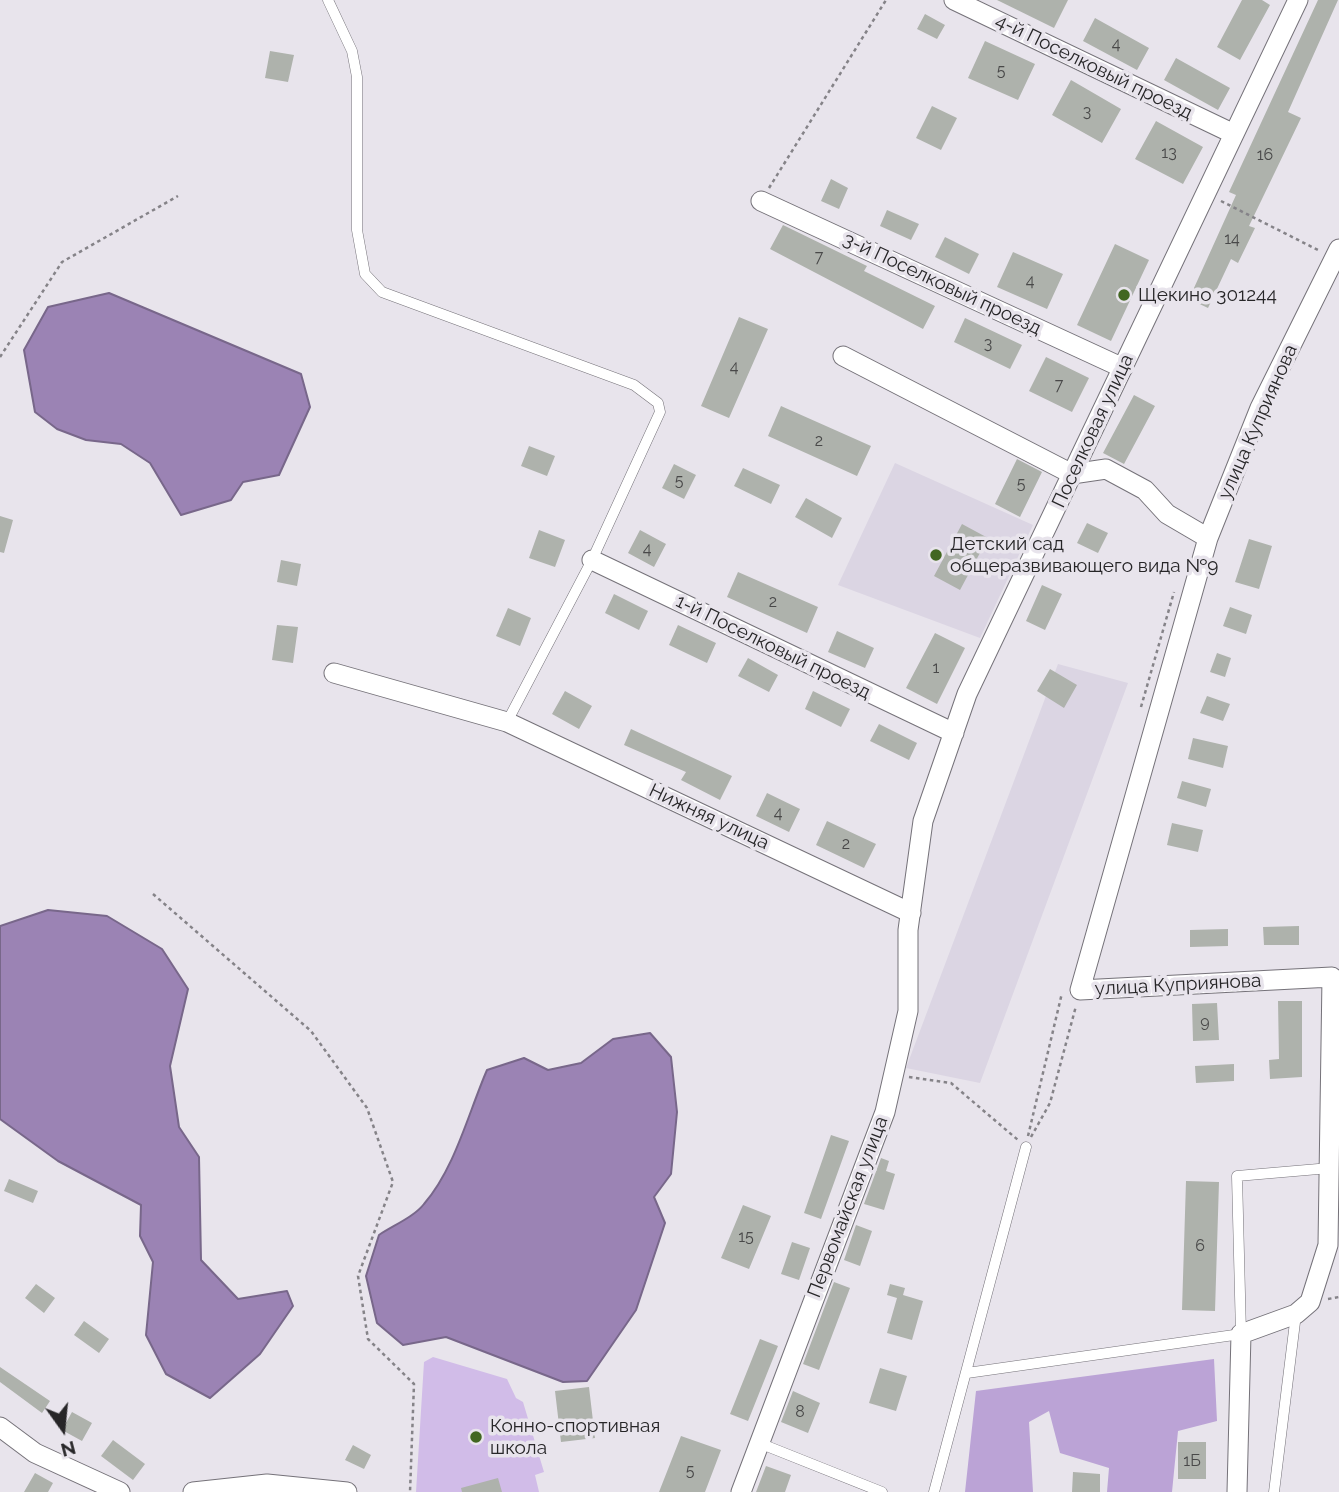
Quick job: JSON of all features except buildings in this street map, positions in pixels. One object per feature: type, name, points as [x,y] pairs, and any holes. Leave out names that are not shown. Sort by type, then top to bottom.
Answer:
[{"type":"street","name":"4-й Поселковый проезд","points":[[954,0],[1234,134]]},
{"type":"street","name":"Поселковая улица","points":[[911,913],[923,821],[967,694],[1297,0]]},
{"type":"street","name":"3-й Поселковый проезд","points":[[761,201],[1123,368]]},
{"type":"street","name":"улица Куприянова","points":[[1296,1314],[1310,1302],[1328,1245],[1334,1128],[1332,977],[1080,990],[1208,538],[1260,408],[1338,250]]},
{"type":"street","points":[[843,356],[1072,474],[1107,469],[1145,490],[1167,514],[1208,538]]},
{"type":"street","name":"1-й Поселковый проезд","points":[[592,560],[954,733]]},
{"type":"street","name":"Нижняя улица","points":[[334,673],[507,722],[911,913]]},
{"type":"street","name":"Первомайская улица","points":[[741,1492],[885,1112],[908,1011],[911,913]]},
{"type":"street","points":[[1237,1492],[1241,1334],[1296,1314]]},
{"type":"street","points":[[0,1427],[35,1453],[120,1492]]},
{"type":"street","points":[[193,1492],[267,1484],[347,1492]]},
{"type":"lane","points":[[328,0],[352,51],[357,77],[357,230],[365,274],[382,292],[634,385],[658,403],[660,412],[592,560],[507,722]]},
{"type":"lane","points":[[934,1492],[1026,1147]]},
{"type":"lane","points":[[967,1373],[1241,1334],[1237,1176],[1330,1168]]},
{"type":"lane","points":[[1274,1492],[1296,1314]]},
{"type":"lane","points":[[759,1443],[882,1492]]},
{"type":"path","points":[[761,201],[886,0]]},
{"type":"path","points":[[1206,194],[1315,249],[1338,250]]},
{"type":"path","points":[[0,357],[62,262],[178,196]]},
{"type":"path","points":[[153,894],[311,1031],[367,1108],[393,1182],[358,1276],[368,1339],[414,1384],[410,1492]]},
{"type":"path","points":[[894,1074],[951,1083],[1026,1147],[1050,1103],[1080,990]]},
{"type":"shaded area","points":[[109,293],[301,374],[310,407],[279,475],[243,482],[231,500],[181,515],[150,463],[121,444],[86,440],[57,429],[35,412],[24,350],[48,307]]},
{"type":"shaded area","name":"Детский сад общеразвивающего вида №9","points":[[895,463],[1033,525],[980,638],[838,585]]},
{"type":"shaded area","points":[[1058,664],[1128,683],[980,1083],[906,1068]]},
{"type":"shaded area","points":[[48,910],[107,916],[162,949],[188,989],[170,1066],[179,1127],[199,1157],[201,1260],[238,1299],[287,1291],[293,1306],[260,1354],[210,1398],[166,1374],[146,1335],[153,1262],[140,1236],[141,1205],[58,1161],[0,1119],[0,926]]},
{"type":"shaded area","points":[[650,1033],[671,1057],[677,1112],[671,1174],[654,1197],[665,1223],[636,1310],[587,1381],[563,1382],[446,1337],[403,1345],[377,1323],[366,1276],[379,1235],[415,1213],[435,1190],[453,1157],[487,1070],[524,1058],[548,1070],[581,1063],[613,1039]]},
{"type":"shaded area","name":"Конно-спортивная школа","points":[[433,1357],[507,1379],[516,1398],[523,1402],[544,1472],[535,1475],[539,1492],[416,1492],[424,1362]]},
{"type":"shaded area","points":[[1214,1359],[1217,1421],[1178,1431],[1172,1492],[1107,1492],[1109,1468],[1060,1453],[1049,1411],[1029,1422],[1033,1492],[965,1492],[976,1391]]},
{"type":"place","name":"Щекино 301244","points":[[1124,295]]},
{"type":"place","name":"Детский сад общеразвивающего вида №9","points":[[936,555]]},
{"type":"place","name":"Конно-спортивная школа","points":[[476,1437]]}]
